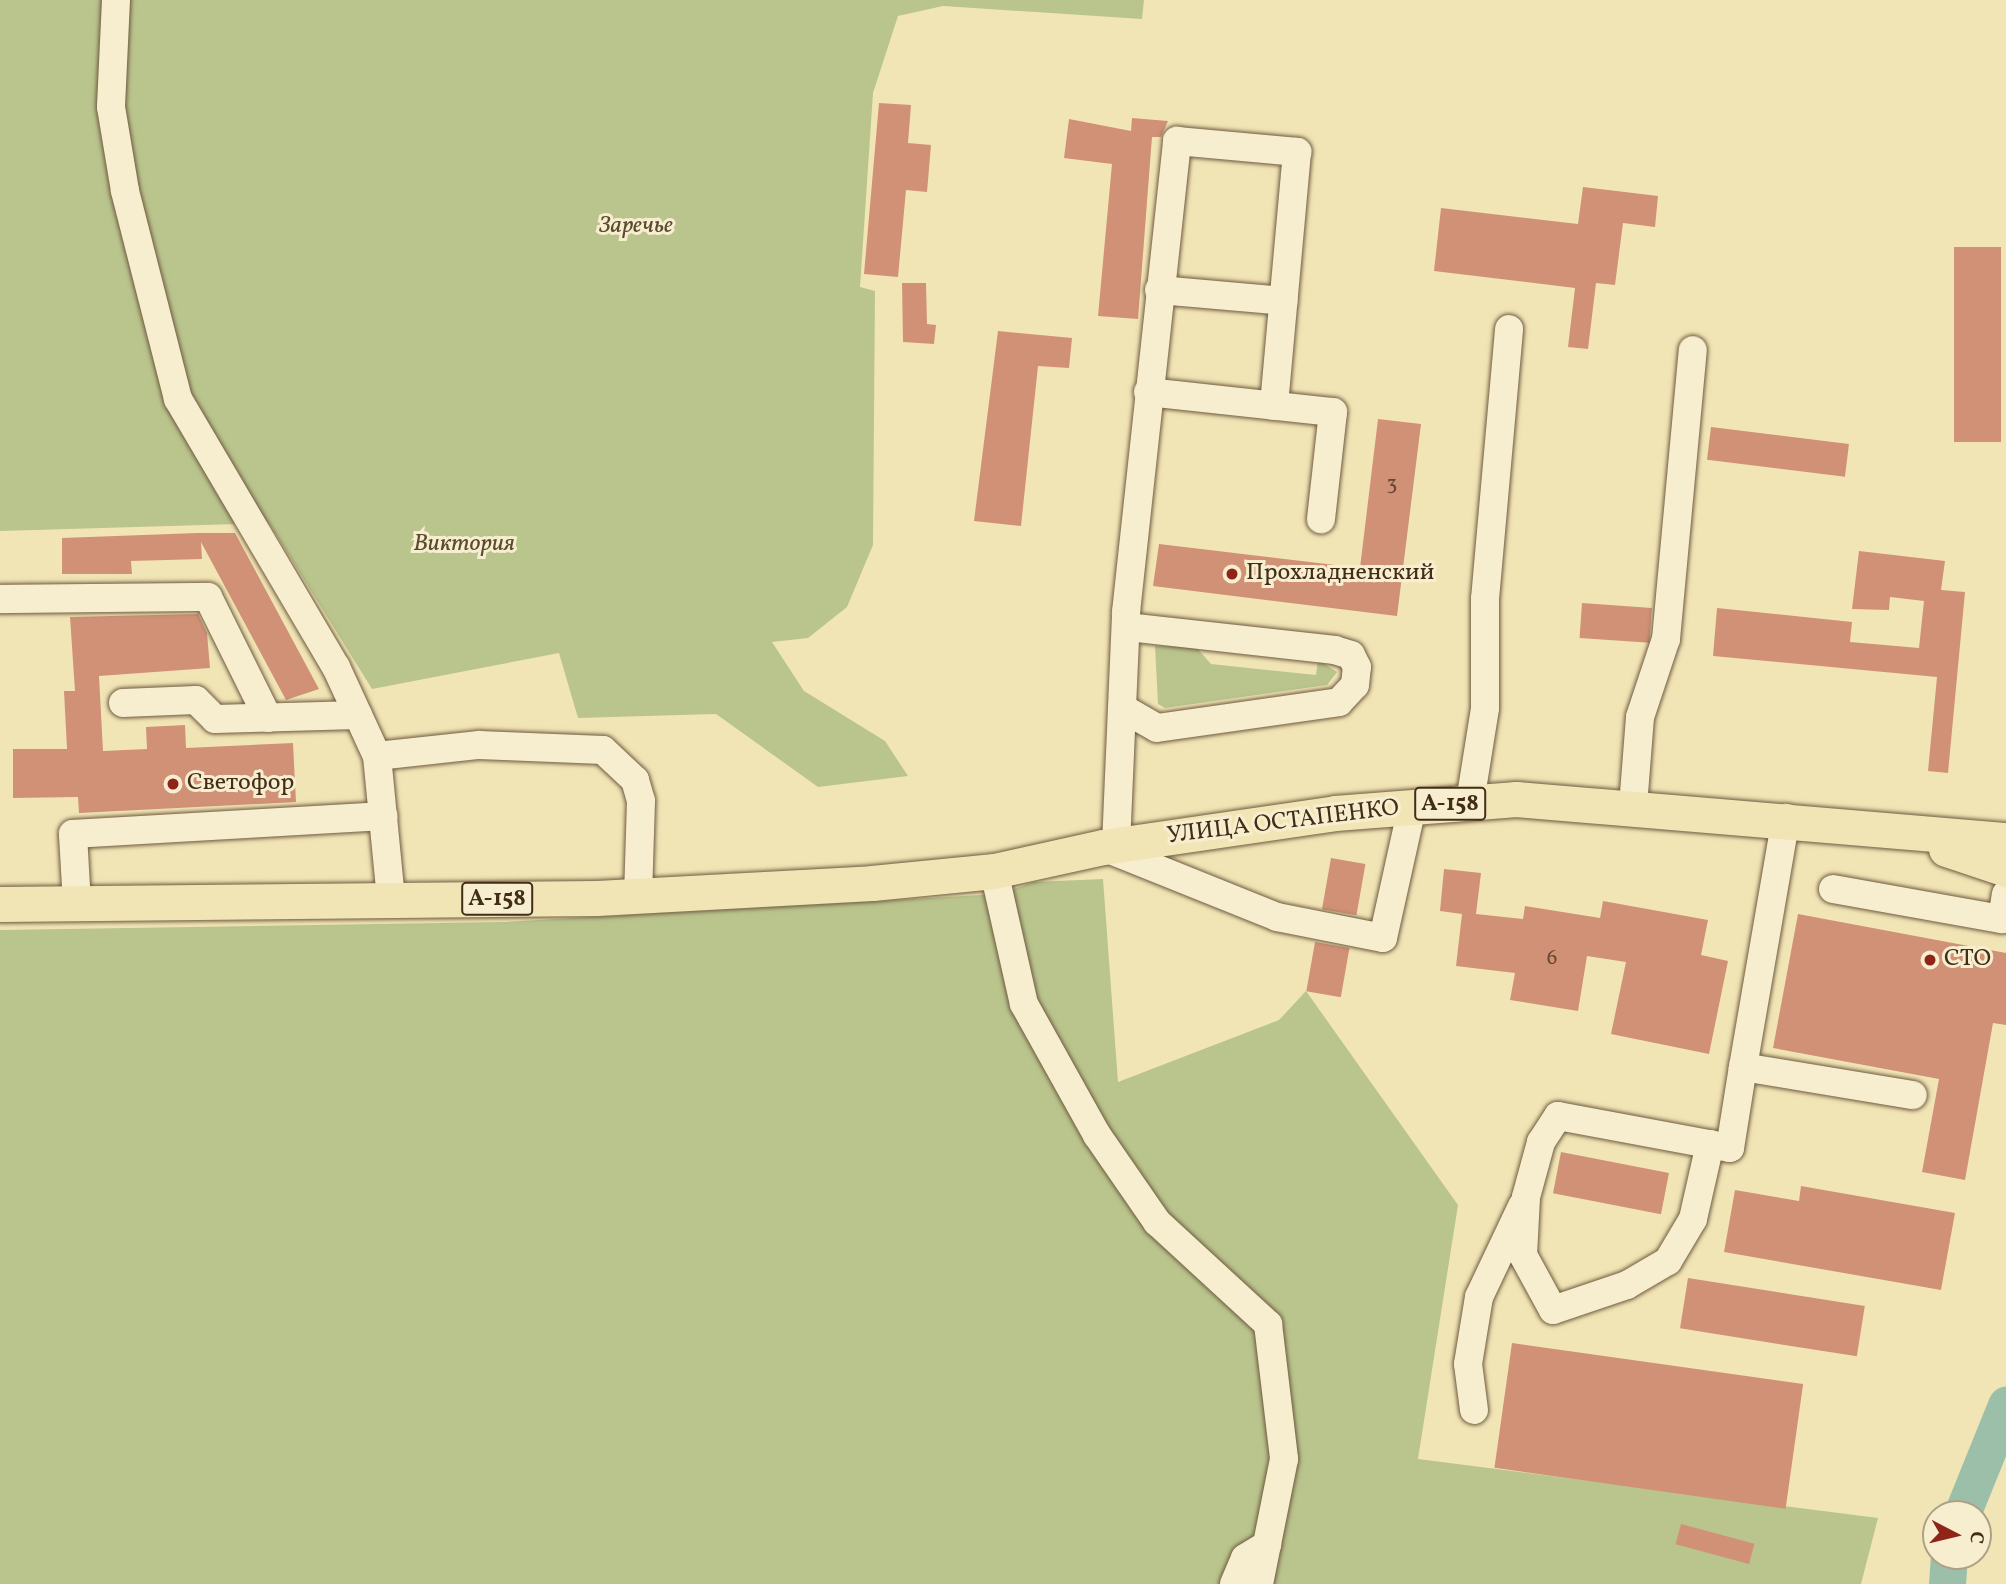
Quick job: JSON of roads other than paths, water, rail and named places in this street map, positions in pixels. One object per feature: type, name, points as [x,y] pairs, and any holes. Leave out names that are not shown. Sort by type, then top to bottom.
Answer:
[{"type":"main road","name":"УЛИЦА ОСТАПЕНКО","points":[[994,871],[1110,846],[1469,802],[1633,806],[1786,818],[1910,836],[2006,840]]},
{"type":"main road","name":"УЛИЦА ОСТАПЕНКО","points":[[1910,836],[2006,869]]},
{"type":"main road","name":"А-158","points":[[0,904],[638,896],[994,871]]},
{"type":"lane","points":[[116,0],[111,107],[125,191],[178,399],[358,715],[377,756],[391,900]]},
{"type":"lane","points":[[1274,406],[1297,152],[1192,140],[1174,145],[1126,627],[1110,846],[1277,917],[1383,938],[1412,807]]},
{"type":"lane","points":[[1159,289],[1284,301]]},
{"type":"lane","points":[[1469,802],[1485,708],[1485,599],[1509,329]]},
{"type":"lane","points":[[1633,806],[1640,717],[1666,639],[1693,349]]},
{"type":"lane","points":[[1148,392],[1333,412],[1321,519]]},
{"type":"lane","points":[[0,599],[208,597],[268,718]]},
{"type":"lane","points":[[1122,708],[1157,728],[1339,702],[1356,685],[1357,667],[1351,655],[1335,650],[1126,627]]},
{"type":"lane","points":[[123,704],[196,700],[215,719],[358,715]]},
{"type":"lane","points":[[377,756],[479,745],[603,750],[635,780],[641,801],[638,896]]},
{"type":"lane","points":[[77,904],[73,834],[383,816]]},
{"type":"lane","points":[[1474,1410],[1468,1364],[1479,1297],[1526,1197],[1541,1142],[1558,1116],[1730,1148],[1786,818]]},
{"type":"lane","points":[[994,871],[1024,1004],[1097,1135],[1157,1222],[1268,1324],[1284,1460],[1259,1584]]},
{"type":"lane","points":[[1833,889],[2001,919],[2006,894]]},
{"type":"lane","points":[[1743,1067],[1913,1096]]},
{"type":"lane","points":[[1526,1197],[1524,1255],[1553,1310],[1627,1285],[1668,1261],[1693,1219],[1710,1144]]},
{"type":"lane","points":[[1234,1584],[1245,1558],[1267,1545]]},
{"type":"waterway","points":[[1968,1500],[2006,1405]]},
{"type":"waterway","points":[[1947,1584],[1948,1570]]},
{"type":"place","name":"Прохладненский","points":[[1232,574]]},
{"type":"place","name":"Светофор","points":[[173,784]]},
{"type":"place","name":"СТО","points":[[1930,960]]},
{"type":"park label","name":"Заречье","points":[[636,227]]},
{"type":"park label","name":"Виктория","points":[[464,545]]}]
